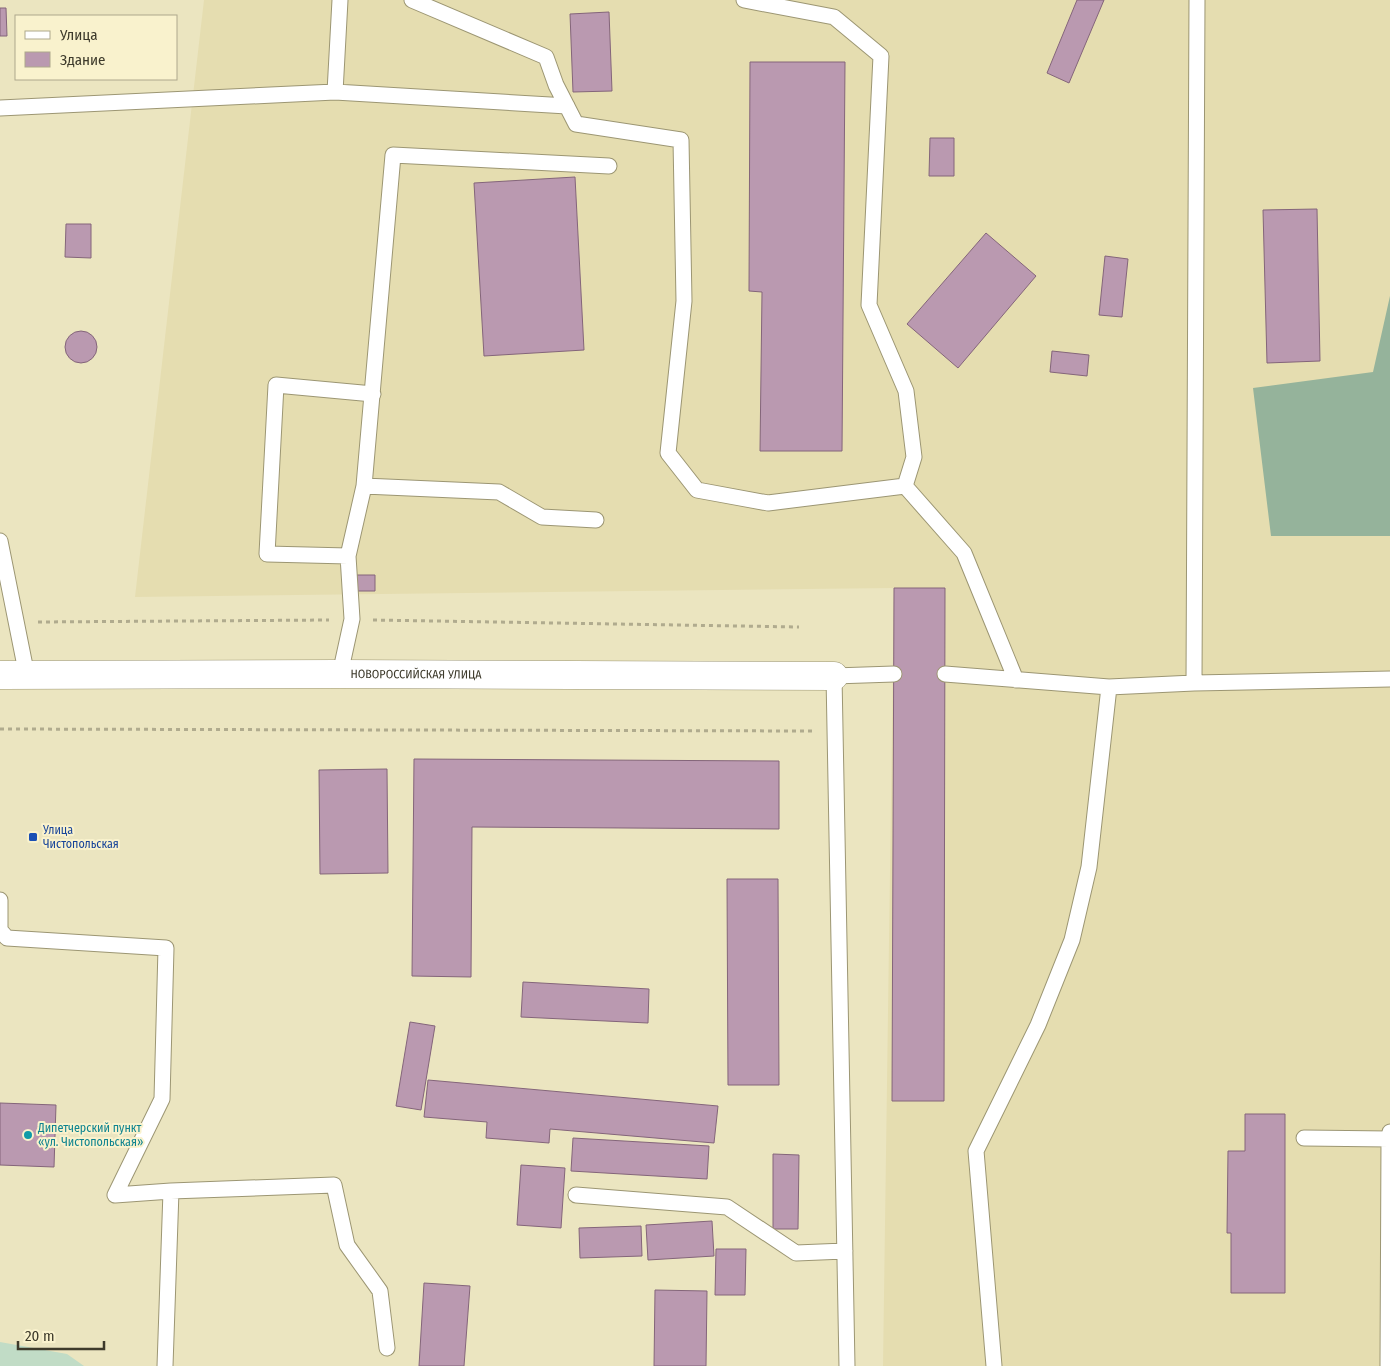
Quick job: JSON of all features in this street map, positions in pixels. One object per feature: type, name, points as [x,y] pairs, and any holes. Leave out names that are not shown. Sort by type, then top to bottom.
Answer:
[{"type":"street","name":"НОВОРОССИЙСКАЯ УЛИЦА","points":[[0,675],[834,676]]},
{"type":"lane","points":[[335,92],[340,0]]},
{"type":"lane","points":[[412,0],[546,58],[556,85],[576,124],[681,140],[684,301],[668,453],[696,490],[768,503],[905,486]]},
{"type":"lane","points":[[744,0],[834,17],[881,56],[869,305],[906,391],[914,456],[905,486]]},
{"type":"lane","points":[[1194,682],[1196,0]]},
{"type":"lane","points":[[0,108],[335,92],[567,106]]},
{"type":"lane","points":[[340,674],[352,620],[348,556],[364,486],[393,155],[609,166]]},
{"type":"lane","points":[[348,556],[268,554],[276,385],[373,394]]},
{"type":"lane","points":[[364,486],[499,492],[542,517],[596,520]]},
{"type":"lane","points":[[905,486],[964,553],[1016,680]]},
{"type":"lane","points":[[0,541],[27,676]]},
{"type":"lane","points":[[847,1366],[834,676],[894,674]]},
{"type":"lane","points":[[945,674],[1109,687],[1194,682],[1390,679]]},
{"type":"lane","points":[[994,1366],[976,1151],[1038,1024],[1072,940],[1089,867],[1109,687]]},
{"type":"lane","points":[[0,900],[0,930],[7,938],[166,948],[162,1099],[115,1195],[334,1185],[347,1245],[380,1292],[387,1348]]},
{"type":"lane","points":[[1304,1138],[1389,1135],[1388,1366]]},
{"type":"lane","points":[[165,1366],[172,1191]]},
{"type":"lane","points":[[576,1195],[727,1207],[796,1253],[845,1252]]},
{"type":"path","points":[[16,622],[352,620],[800,627]]},
{"type":"path","points":[[0,729],[835,732]]},
{"type":"shaded area","points":[[204,0],[1390,0],[1390,1366],[883,1366],[894,588],[135,597]]},
{"type":"green space","points":[[1390,296],[1390,536],[1271,536],[1253,388],[1373,372]]},
{"type":"green space","points":[[0,1342],[67,1354],[84,1366],[0,1366]]},
{"type":"building","points":[[1077,0],[1104,0],[1069,83],[1047,73]]},
{"type":"building","points":[[0,8],[6,8],[7,36],[0,36]]},
{"type":"building","points":[[609,12],[612,91],[573,92],[570,14]]},
{"type":"building","points":[[750,62],[845,62],[842,451],[760,451],[762,292],[749,291]]},
{"type":"building","points":[[930,138],[954,138],[954,176],[929,176]]},
{"type":"building","points":[[575,177],[584,350],[484,356],[474,183]]},
{"type":"building","points":[[1317,209],[1320,361],[1267,363],[1263,210]]},
{"type":"building","points":[[66,224],[91,224],[91,258],[65,257]]},
{"type":"building","points":[[986,233],[1036,276],[958,368],[907,324]]},
{"type":"building","points":[[1105,256],[1128,259],[1122,317],[1099,315]]},
{"type":"building","points":[[81,331],[93,335],[97,347],[93,359],[81,363],[69,359],[65,347],[69,335]]},
{"type":"building","points":[[1052,351],[1089,355],[1087,376],[1050,372]]},
{"type":"building","points":[[353,575],[375,575],[375,591],[353,591]]},
{"type":"building","points":[[894,588],[945,588],[944,1101],[892,1101]]},
{"type":"building","points":[[414,759],[779,761],[779,829],[472,827],[471,977],[412,976]]},
{"type":"building","points":[[387,769],[388,873],[320,874],[319,770]]},
{"type":"building","points":[[727,879],[778,879],[779,1085],[728,1085]]},
{"type":"building","points":[[523,982],[649,989],[648,1023],[521,1017]]},
{"type":"building","points":[[410,1022],[435,1026],[421,1110],[396,1106]]},
{"type":"building","points":[[428,1080],[718,1106],[714,1143],[550,1129],[549,1143],[486,1138],[487,1122],[424,1117]]},
{"type":"building","name":"Дипетчерский пункт «ул. Чистопольская»","points":[[0,1103],[56,1105],[54,1167],[0,1165]]},
{"type":"building","points":[[1245,1114],[1285,1114],[1285,1293],[1231,1293],[1231,1233],[1227,1233],[1228,1151],[1245,1151]]},
{"type":"building","points":[[573,1138],[709,1146],[707,1179],[571,1171]]},
{"type":"building","points":[[773,1154],[799,1155],[798,1229],[773,1229]]},
{"type":"building","points":[[521,1165],[565,1168],[561,1228],[517,1225]]},
{"type":"building","points":[[712,1221],[714,1256],[648,1260],[646,1225]]},
{"type":"building","points":[[641,1226],[642,1256],[580,1258],[579,1228]]},
{"type":"building","points":[[716,1249],[746,1249],[745,1295],[715,1295]]},
{"type":"building","points":[[424,1283],[470,1286],[464,1366],[419,1366]]},
{"type":"building","points":[[655,1290],[707,1291],[706,1366],[654,1366]]},
{"type":"place","name":"Улица Чистопольская","points":[[33,837]]},
{"type":"place","name":"Дипетчерский пункт «ул. Чистопольская»","points":[[28,1135]]}]
